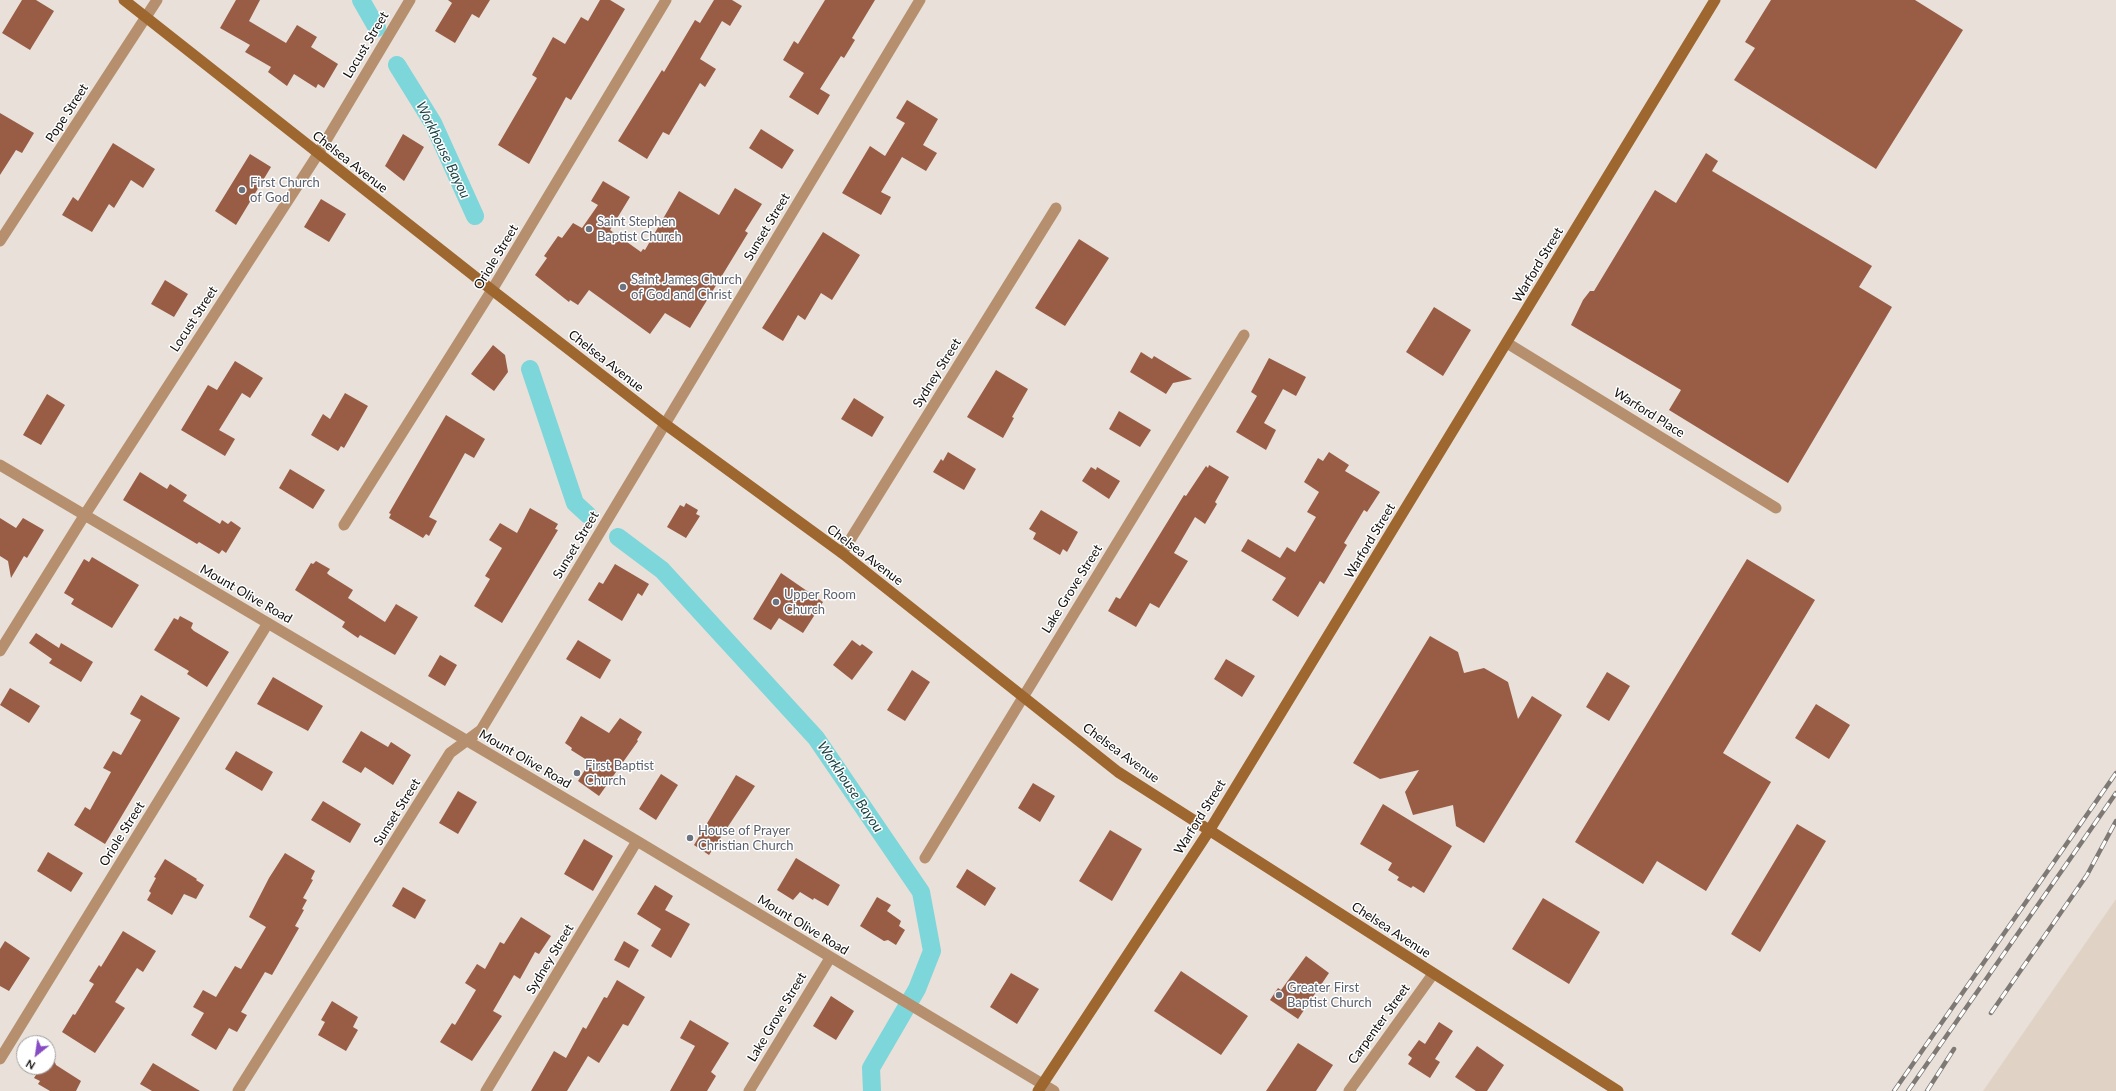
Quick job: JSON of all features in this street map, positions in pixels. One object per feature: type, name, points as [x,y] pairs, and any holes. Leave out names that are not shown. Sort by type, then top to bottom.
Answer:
[{"type":"main road","name":"Chelsea Avenue","points":[[124,0],[318,154],[665,424],[842,553],[1023,695],[1118,772],[1618,1091]]},
{"type":"main road","name":"Warford Street","points":[[1040,1087],[1209,831],[1715,0]]},
{"type":"street","name":"Pope Street","points":[[0,241],[157,0]]},
{"type":"street","name":"Locust Street","points":[[0,651],[84,516],[318,154],[410,0]]},
{"type":"street","name":"Oriole Street","points":[[344,525],[492,290],[666,0]]},
{"type":"street","name":"Sunset Street","points":[[238,1091],[450,753],[481,730],[920,0]]},
{"type":"street","name":"Sydney Street","points":[[842,553],[1056,208]]},
{"type":"street","name":"Lake Grove Street","points":[[925,858],[1244,334]]},
{"type":"street","name":"Warford Place","points":[[1507,343],[1776,508]]},
{"type":"street","name":"Mount Olive Road","points":[[0,466],[466,741],[637,840],[921,1012],[1040,1087],[1054,1091]]},
{"type":"street","name":"Oriole Street","points":[[0,1059],[268,624]]},
{"type":"street","name":"Sydney Street","points":[[486,1091],[637,840]]},
{"type":"street","name":"Lake Grove Street","points":[[749,1091],[830,958]]},
{"type":"street","name":"Carpenter Street","points":[[1348,1091],[1433,974]]},
{"type":"shaded area","points":[[2116,899],[2116,1091],[1983,1091]]},
{"type":"building","points":[[22,0],[36,0],[54,11],[30,50],[2,33]]},
{"type":"building","points":[[236,0],[260,0],[249,21],[286,43],[297,25],[317,37],[311,47],[338,64],[324,88],[318,84],[316,88],[294,74],[287,86],[268,72],[271,67],[245,52],[250,45],[220,28]]},
{"type":"building","points":[[448,0],[490,0],[479,18],[472,14],[455,43],[435,31],[452,3]]},
{"type":"building","points":[[600,0],[610,0],[625,9],[571,100],[566,97],[529,164],[498,145],[537,78],[532,75],[553,37],[565,44],[581,17],[588,21]]},
{"type":"building","points":[[714,0],[732,0],[742,6],[730,26],[722,21],[700,59],[716,69],[705,87],[700,83],[669,135],[663,132],[647,159],[618,141],[662,70],[664,72],[695,20],[700,23]]},
{"type":"building","points":[[825,0],[875,0],[852,38],[855,40],[844,58],[841,56],[820,89],[830,95],[818,115],[789,97],[804,73],[783,60],[794,41],[798,44]]},
{"type":"building","points":[[1771,0],[1915,0],[1963,30],[1876,169],[1734,80],[1755,48],[1745,42]]},
{"type":"building","points":[[907,100],[938,119],[923,145],[937,153],[926,171],[902,157],[881,192],[891,197],[881,215],[842,193],[870,146],[885,156],[905,123],[896,118]]},
{"type":"building","points":[[0,113],[34,133],[22,153],[16,150],[0,175]]},
{"type":"building","points":[[761,129],[794,150],[782,169],[749,148]]},
{"type":"building","points":[[403,134],[424,147],[404,181],[385,166]]},
{"type":"building","points":[[113,143],[155,169],[143,188],[131,180],[114,208],[109,204],[92,232],[62,215],[73,197],[78,201]]},
{"type":"building","points":[[1706,153],[1718,161],[1712,171],[1872,266],[1859,287],[1892,307],[1788,483],[1669,410],[1681,390],[1571,325],[1583,300],[1590,291],[1594,291],[1655,190],[1676,203]]},
{"type":"building","name":"First Church of God","points":[[250,154],[271,167],[236,225],[215,211]]},
{"type":"building","points":[[603,181],[630,197],[610,230],[641,252],[643,249],[645,250],[679,191],[719,215],[735,188],[762,204],[745,231],[748,233],[690,328],[665,313],[650,334],[589,290],[578,305],[570,300],[569,302],[535,275],[547,258],[544,256],[558,236],[562,238],[573,223],[582,228],[598,205],[591,201]]},
{"type":"building","points":[[321,199],[346,214],[329,242],[304,227]]},
{"type":"building","points":[[823,232],[860,255],[832,300],[821,293],[805,320],[798,315],[783,341],[762,328]]},
{"type":"building","points":[[1079,239],[1109,258],[1065,326],[1035,308]]},
{"type":"building","points":[[165,280],[188,294],[174,317],[151,304]]},
{"type":"building","points":[[1434,307],[1471,330],[1443,376],[1406,352]]},
{"type":"building","points":[[493,345],[505,355],[508,372],[494,391],[471,374]]},
{"type":"building","points":[[1141,352],[1152,359],[1154,356],[1192,379],[1173,383],[1166,394],[1130,372]]},
{"type":"building","points":[[1269,358],[1306,377],[1296,396],[1283,389],[1264,423],[1276,430],[1266,450],[1236,432],[1257,396],[1251,392]]},
{"type":"building","points":[[235,361],[263,378],[250,398],[242,393],[219,430],[235,439],[225,456],[181,430],[208,385],[217,390]]},
{"type":"building","points":[[996,370],[1028,389],[1012,417],[1014,418],[1003,438],[967,417]]},
{"type":"building","points":[[345,393],[368,406],[344,448],[341,446],[338,451],[311,435],[323,414],[330,419]]},
{"type":"building","points":[[47,394],[65,405],[41,445],[23,435]]},
{"type":"building","points":[[854,398],[884,417],[872,437],[841,419]]},
{"type":"building","points":[[1119,411],[1151,430],[1140,447],[1109,429]]},
{"type":"building","points":[[446,415],[485,439],[474,458],[465,453],[429,517],[437,521],[429,536],[426,534],[423,538],[389,518],[391,514],[389,513]]},
{"type":"building","points":[[948,452],[976,469],[964,490],[933,472],[941,459],[943,461]]},
{"type":"building","points":[[1329,452],[1349,465],[1345,471],[1380,492],[1367,512],[1364,510],[1344,543],[1347,545],[1324,584],[1320,581],[1298,617],[1272,600],[1286,578],[1241,551],[1248,539],[1280,558],[1287,547],[1295,552],[1316,517],[1307,512],[1319,492],[1304,482],[1318,458],[1323,461]]},
{"type":"building","points":[[1209,465],[1229,477],[1215,502],[1217,504],[1205,524],[1195,517],[1174,553],[1188,561],[1159,608],[1150,603],[1136,627],[1108,611],[1116,597],[1120,599],[1184,495],[1186,496],[1206,466],[1208,468]]},
{"type":"building","points":[[1091,467],[1096,470],[1097,467],[1120,481],[1109,499],[1082,481]]},
{"type":"building","points":[[290,469],[325,490],[313,509],[279,488]]},
{"type":"building","points":[[140,472],[167,489],[170,484],[187,495],[183,501],[220,524],[222,520],[228,524],[231,521],[241,528],[226,553],[222,550],[219,554],[199,542],[197,544],[123,500]]},
{"type":"building","points":[[686,503],[698,510],[696,514],[700,516],[686,538],[667,527],[680,505],[684,507]]},
{"type":"building","points":[[530,508],[558,524],[555,529],[558,530],[502,623],[474,606],[490,579],[485,576],[502,548],[489,540],[500,523],[517,533]]},
{"type":"building","points":[[1041,510],[1078,532],[1067,552],[1063,549],[1060,555],[1033,539],[1036,533],[1029,529]]},
{"type":"building","points":[[0,518],[16,528],[23,518],[44,530],[27,558],[24,556],[11,578],[8,561],[0,556]]},
{"type":"building","points":[[92,557],[139,585],[112,628],[71,604],[74,599],[64,593],[84,559],[89,562]]},
{"type":"building","points":[[1747,559],[1815,600],[1723,753],[1771,782],[1706,891],[1657,861],[1643,884],[1575,842]]},
{"type":"building","points":[[316,561],[330,569],[327,573],[329,575],[353,590],[348,598],[385,622],[396,604],[418,617],[395,655],[360,635],[358,638],[342,627],[345,622],[295,590],[311,563],[313,564]]},
{"type":"building","points":[[615,564],[649,584],[642,596],[638,593],[622,621],[588,600],[599,582],[603,584]]},
{"type":"building","points":[[781,573],[823,602],[803,633],[779,618],[771,630],[753,619]]},
{"type":"building","points":[[180,616],[193,623],[191,628],[194,631],[229,652],[207,687],[187,674],[189,671],[154,650],[174,618],[178,620]]},
{"type":"building","points":[[36,633],[59,648],[61,643],[93,662],[81,682],[49,663],[52,659],[29,643]]},
{"type":"building","points":[[1430,636],[1458,652],[1464,673],[1484,668],[1508,682],[1518,719],[1532,696],[1562,715],[1484,843],[1456,826],[1453,805],[1413,815],[1405,792],[1419,770],[1380,779],[1353,763]]},
{"type":"building","points":[[578,640],[611,660],[600,679],[566,659]]},
{"type":"building","points":[[852,640],[860,646],[862,644],[873,652],[852,680],[833,665]]},
{"type":"building","points":[[440,655],[457,665],[445,686],[428,676]]},
{"type":"building","points":[[1226,659],[1255,676],[1242,697],[1214,679]]},
{"type":"building","points":[[912,670],[930,682],[905,721],[887,710]]},
{"type":"building","points":[[1607,672],[1630,686],[1609,721],[1586,707]]},
{"type":"building","points":[[273,677],[323,706],[308,731],[257,704]]},
{"type":"building","points":[[10,688],[40,706],[29,723],[0,705]]},
{"type":"building","points":[[141,695],[180,718],[105,844],[74,825],[85,807],[90,810],[111,772],[103,768],[113,751],[121,755],[141,720],[130,714]]},
{"type":"building","points":[[1816,704],[1850,725],[1829,759],[1795,738]]},
{"type":"building","points":[[581,716],[609,733],[620,718],[642,732],[637,740],[638,741],[599,796],[578,781],[590,762],[571,750],[572,748],[565,743]]},
{"type":"building","points":[[361,731],[388,747],[391,742],[411,755],[393,785],[365,767],[361,773],[342,762]]},
{"type":"building","points":[[236,751],[273,772],[262,791],[225,769]]},
{"type":"building","points":[[661,774],[678,785],[656,820],[639,809]]},
{"type":"building","points":[[736,775],[755,786],[709,855],[694,845]]},
{"type":"building","points":[[1033,783],[1055,796],[1040,822],[1018,808]]},
{"type":"building","points":[[458,791],[477,802],[458,834],[439,823]]},
{"type":"building","points":[[323,801],[361,824],[350,843],[311,820]]},
{"type":"building","points":[[1383,804],[1452,846],[1424,893],[1413,886],[1411,888],[1397,880],[1399,877],[1388,870],[1392,863],[1360,844]]},
{"type":"building","points":[[1797,824],[1826,841],[1760,952],[1731,934]]},
{"type":"building","points":[[1110,830],[1142,849],[1112,901],[1079,881]]},
{"type":"building","points":[[584,839],[613,856],[593,891],[564,874]]},
{"type":"building","points":[[48,852],[83,873],[71,892],[37,871]]},
{"type":"building","points":[[285,853],[315,871],[311,879],[313,880],[303,898],[307,900],[302,909],[304,910],[295,926],[299,928],[272,975],[265,972],[241,1012],[247,1015],[237,1032],[229,1028],[216,1050],[191,1035],[204,1013],[193,1007],[203,990],[216,997],[235,966],[241,969],[266,927],[249,917],[269,878]]},
{"type":"building","points":[[796,858],[840,885],[828,906],[814,898],[813,900],[800,892],[793,900],[777,890]]},
{"type":"building","points":[[165,859],[204,885],[196,899],[184,894],[172,915],[147,900],[151,893],[149,891],[156,878],[154,877]]},
{"type":"building","points":[[967,869],[996,888],[985,906],[956,887]]},
{"type":"building","points":[[655,885],[673,896],[665,910],[690,924],[671,958],[651,946],[661,929],[637,914]]},
{"type":"building","points":[[403,887],[426,900],[415,919],[392,906]]},
{"type":"building","points":[[877,897],[891,905],[887,911],[901,921],[899,926],[905,930],[896,945],[888,940],[884,941],[860,926]]},
{"type":"building","points":[[1543,898],[1600,932],[1569,984],[1512,949]]},
{"type":"building","points":[[521,917],[551,936],[539,954],[535,952],[520,979],[514,975],[493,1011],[502,1016],[472,1061],[440,1042],[452,1023],[455,1025],[476,990],[465,983],[477,964],[485,969],[500,942],[504,944]]},
{"type":"building","points":[[123,931],[156,951],[143,972],[137,968],[115,1002],[125,1008],[95,1053],[62,1032],[73,1014],[75,1015],[94,984],[89,981],[99,965],[101,967]]},
{"type":"building","points":[[5,941],[30,958],[9,991],[0,986],[0,949]]},
{"type":"building","points":[[624,941],[639,950],[629,968],[614,960]]},
{"type":"building","points":[[1306,956],[1329,973],[1298,1019],[1270,1000],[1278,988],[1281,990]]},
{"type":"building","points":[[1181,971],[1248,1016],[1221,1055],[1154,1011]]},
{"type":"building","points":[[1011,973],[1039,989],[1017,1024],[990,1007]]},
{"type":"building","points":[[617,980],[645,997],[628,1026],[623,1024],[599,1063],[588,1056],[567,1091],[531,1091],[554,1051],[566,1058],[583,1027],[586,1029],[604,997],[607,998]]},
{"type":"building","points":[[831,996],[854,1011],[836,1040],[813,1026]]},
{"type":"building","points":[[332,1001],[358,1017],[353,1027],[358,1030],[346,1051],[318,1035],[325,1022],[321,1020]]},
{"type":"building","points":[[690,1020],[729,1043],[711,1072],[716,1076],[707,1091],[670,1091],[695,1046],[680,1038]]},
{"type":"building","points":[[1439,1022],[1453,1031],[1435,1059],[1440,1062],[1430,1078],[1408,1064],[1412,1058],[1408,1055],[1419,1040],[1425,1044]]},
{"type":"building","points":[[1298,1043],[1333,1065],[1316,1091],[1266,1091]]},
{"type":"building","points":[[1477,1046],[1504,1065],[1487,1091],[1476,1091],[1455,1077]]},
{"type":"building","points":[[153,1063],[200,1091],[152,1091],[140,1084]]},
{"type":"building","points":[[56,1065],[81,1081],[76,1091],[50,1091],[38,1084],[40,1081],[34,1078],[36,1075],[56,1075]]},
{"type":"waterway","name":"Workhouse Bayou","points":[[361,0],[377,28]]},
{"type":"waterway","name":"Workhouse Bayou","points":[[397,65],[433,123],[475,216]]},
{"type":"waterway","name":"Workhouse Bayou","points":[[530,369],[575,503],[588,515]]},
{"type":"waterway","name":"Workhouse Bayou","points":[[618,537],[662,570],[816,738],[921,892],[932,951],[917,989],[871,1068],[872,1091]]},
{"type":"railway","points":[[1894,1091],[2116,773]]},
{"type":"railway","points":[[1908,1091],[2116,793]]},
{"type":"railway","points":[[1991,1013],[2087,875],[2116,821]]},
{"type":"railway","points":[[1927,1091],[1954,1049]]},
{"type":"place","name":"First Church of God","points":[[242,190]]},
{"type":"place","name":"Saint Stephen Baptist Church","points":[[589,229]]},
{"type":"place","name":"Saint James Church of God and Christ","points":[[623,287]]},
{"type":"place","name":"Upper Room Church","points":[[776,602]]},
{"type":"place","name":"First Baptist Church","points":[[577,773]]},
{"type":"place","name":"House of Prayer Christian Church","points":[[690,838]]},
{"type":"place","name":"Greater First Baptist Church","points":[[1279,995]]}]
